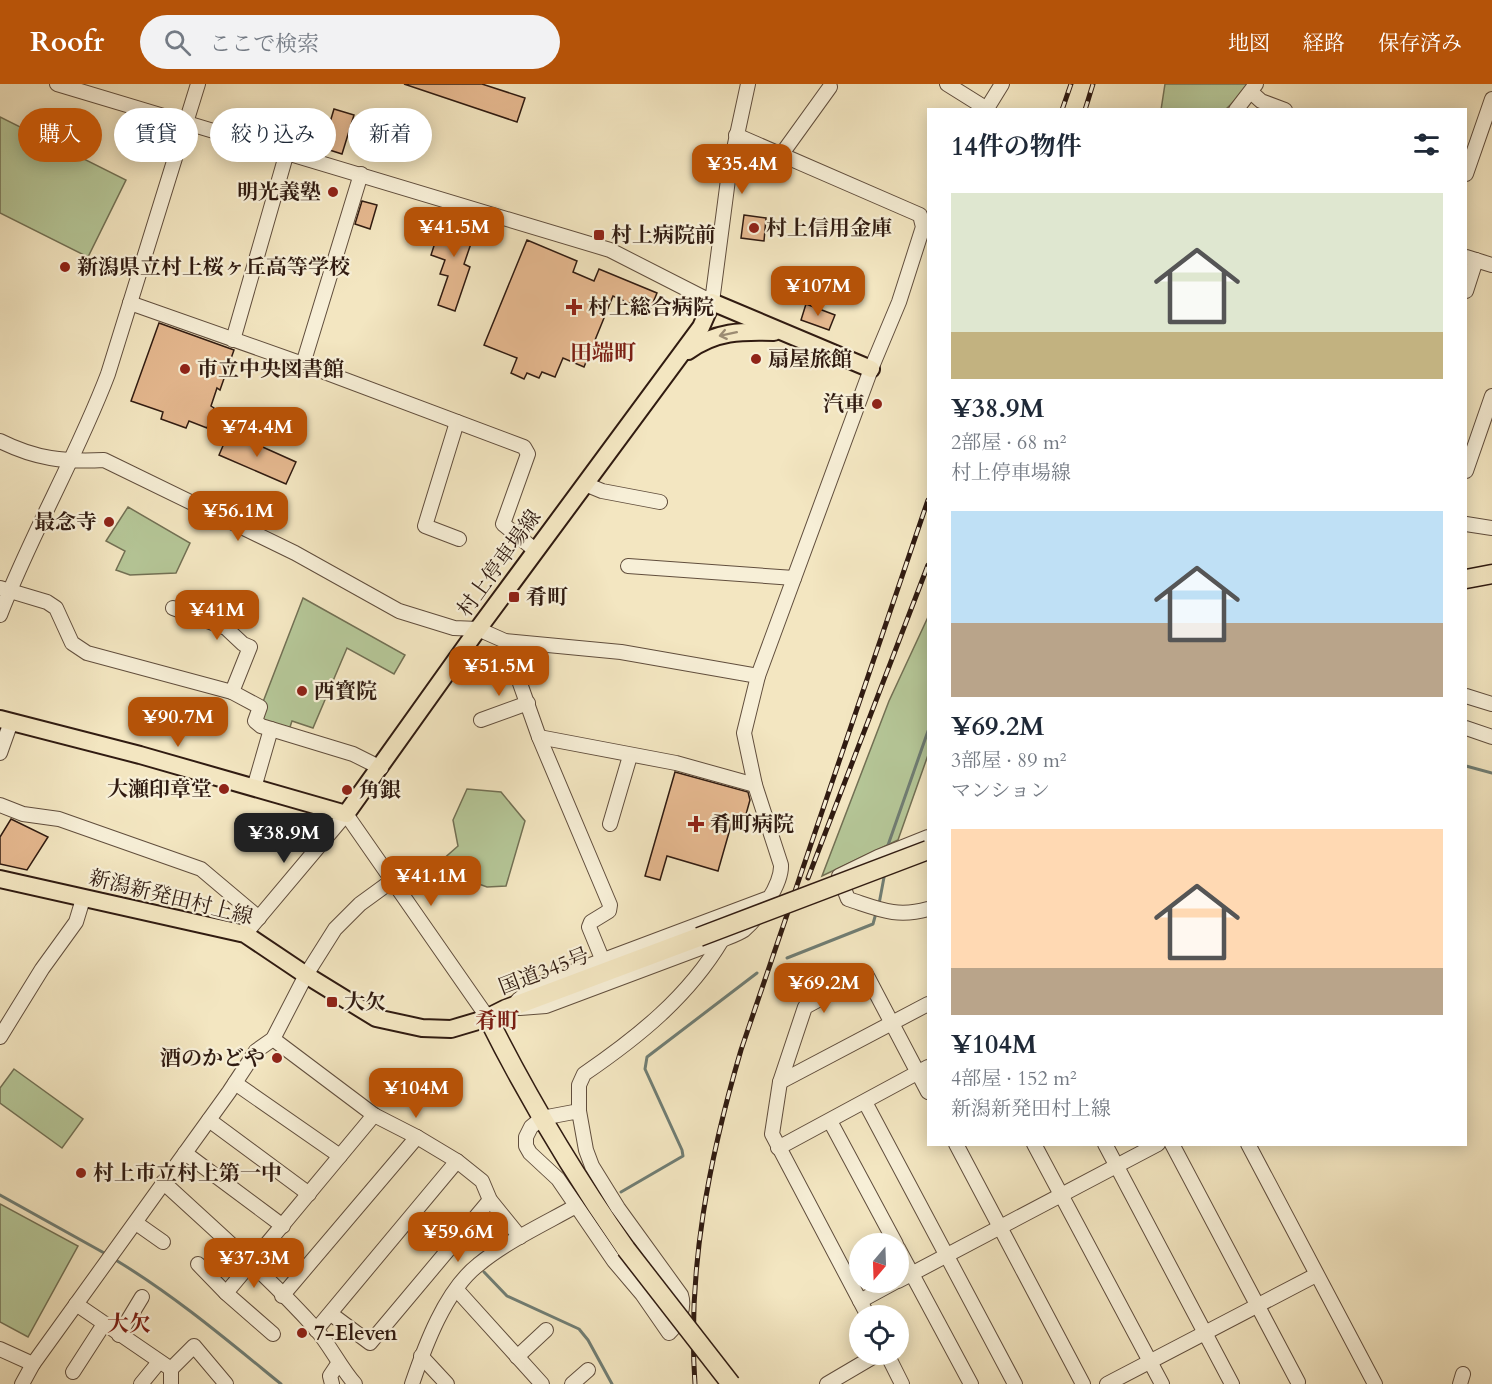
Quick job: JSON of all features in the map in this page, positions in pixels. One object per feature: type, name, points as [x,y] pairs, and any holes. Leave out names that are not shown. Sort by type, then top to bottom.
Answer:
[{"type":"highway","points":[[1467,579],[1492,574]]},
{"type":"highway","name":"国道345号","points":[[731,1384],[626,1249],[593,1202],[542,1118],[488,1018],[506,1009],[927,850]]},
{"type":"main road","points":[[712,302],[871,369]]},
{"type":"main road","name":"村上停車場線","points":[[346,814],[478,629],[701,327],[712,302]]},
{"type":"main road","points":[[678,357],[708,338],[741,331],[784,332]]},
{"type":"main road","points":[[5,720],[140,755],[346,814]]},
{"type":"main road","name":"新潟新発田村上線","points":[[0,879],[245,934],[376,1018],[422,1028],[451,1029],[488,1018]]},
{"type":"street","points":[[57,84],[85,88],[144,108]]},
{"type":"street","points":[[190,108],[198,84]]},
{"type":"street","points":[[321,162],[610,250],[712,302],[736,135],[748,84]]},
{"type":"street","points":[[947,84],[984,108]]},
{"type":"street","points":[[987,108],[1002,84]]},
{"type":"street","points":[[781,155],[830,87]]},
{"type":"street","points":[[1238,108],[1254,88],[1262,101],[1280,108]]},
{"type":"street","points":[[1467,168],[1492,99]]},
{"type":"street","points":[[736,135],[920,215],[923,227]]},
{"type":"street","points":[[0,615],[5,589],[93,415],[174,162]]},
{"type":"street","points":[[233,340],[284,162]]},
{"type":"street","points":[[303,364],[361,174]]},
{"type":"street","points":[[506,1009],[546,1006],[722,940],[743,930],[777,886],[782,876],[781,865],[755,785],[744,733],[758,676],[871,369],[899,302],[927,217]]},
{"type":"street","points":[[1467,284],[1471,258],[1492,266]]},
{"type":"street","points":[[130,303],[303,364],[524,447],[528,453],[503,524],[536,550]]},
{"type":"street","points":[[1467,468],[1492,396]]},
{"type":"street","points":[[457,422],[425,526],[459,539]]},
{"type":"street","points":[[0,441],[18,450],[69,462],[104,460],[295,553],[399,611],[454,628],[478,629],[505,642],[621,652],[758,676]]},
{"type":"street","points":[[585,484],[602,491],[660,502]]},
{"type":"street","points":[[1467,524],[1492,528]]},
{"type":"street","points":[[628,566],[794,578]]},
{"type":"street","points":[[5,589],[47,602],[56,608],[72,644],[87,653],[232,692],[260,707],[255,721],[261,726],[352,754],[381,768]]},
{"type":"street","points":[[172,608],[226,628],[243,644],[250,646],[232,692]]},
{"type":"street","points":[[505,642],[539,737],[610,904],[609,911],[591,922],[588,927],[603,961]]},
{"type":"street","points":[[1467,696],[1492,704]]},
{"type":"street","points":[[481,720],[528,703]]},
{"type":"street","points":[[0,753],[5,720]]},
{"type":"street","points":[[1467,728],[1492,736]]},
{"type":"street","points":[[254,788],[271,729]]},
{"type":"street","points":[[539,737],[676,763],[755,785]]},
{"type":"street","points":[[610,824],[630,756]]},
{"type":"street","points":[[0,805],[23,814],[59,819],[201,869],[259,918]]},
{"type":"street","points":[[245,934],[346,814],[488,1018]]},
{"type":"street","points":[[927,837],[839,876],[848,899],[886,912],[909,914],[927,909]]},
{"type":"street","points":[[22,1384],[33,1365],[256,1051],[273,1039],[306,975],[335,929],[345,917],[393,880]]},
{"type":"street","points":[[0,1037],[42,969],[76,922],[82,899]]},
{"type":"street","points":[[506,1009],[537,985],[768,899]]},
{"type":"street","points":[[579,1111],[542,1118],[531,1127],[526,1137],[526,1146],[530,1153],[558,1179],[614,1261],[642,1294],[669,1333],[675,1328],[682,1307],[681,1295],[624,1216],[592,1166],[579,1111],[579,1085],[582,1076],[647,1029],[698,977],[722,940]]},
{"type":"street","points":[[862,1305],[772,1134],[780,1082],[805,1007],[866,974],[892,1023],[923,1070],[927,1088]]},
{"type":"street","points":[[780,1082],[927,1005]]},
{"type":"street","points":[[273,1039],[374,1114],[457,1161],[482,1181],[490,1200],[520,1237]]},
{"type":"street","points":[[778,1148],[923,1070]]},
{"type":"street","points":[[235,1083],[340,1156]]},
{"type":"street","points":[[864,1102],[1015,1384]]},
{"type":"street","points":[[226,1293],[374,1114]]},
{"type":"street","points":[[209,1120],[309,1194]]},
{"type":"street","points":[[830,1121],[890,1233]]},
{"type":"street","points":[[282,1296],[417,1137]]},
{"type":"street","points":[[957,1146],[1083,1384]]},
{"type":"street","points":[[1035,1146],[1162,1384]]},
{"type":"street","points":[[1106,1146],[1232,1384]]},
{"type":"street","points":[[909,1276],[1154,1146]]},
{"type":"street","points":[[1173,1146],[1298,1382]]},
{"type":"street","points":[[1249,1146],[1375,1384]]},
{"type":"street","points":[[185,1153],[283,1226]]},
{"type":"street","points":[[316,1330],[457,1161]]},
{"type":"street","points":[[163,1182],[252,1264],[316,1330],[338,1364],[355,1384]]},
{"type":"street","points":[[331,1314],[370,1343],[490,1200]]},
{"type":"street","points":[[412,1384],[434,1324],[476,1266],[520,1237],[576,1206]]},
{"type":"street","points":[[136,1222],[164,1242]]},
{"type":"street","points":[[198,1264],[226,1293],[273,1334]]},
{"type":"street","points":[[909,1268],[972,1384]]},
{"type":"street","points":[[1107,1384],[1316,1275]]},
{"type":"street","points":[[457,1290],[542,1384]]},
{"type":"street","points":[[860,1301],[876,1293]]},
{"type":"street","points":[[119,1335],[142,1297]]},
{"type":"street","points":[[76,1304],[165,1366],[171,1384]]},
{"type":"street","points":[[73,1372],[104,1324]]},
{"type":"street","points":[[517,1357],[546,1330]]},
{"type":"street","points":[[141,1384],[194,1346],[226,1384]]},
{"type":"street","points":[[0,1349],[33,1365]]},
{"type":"street","points":[[421,1356],[447,1384]]},
{"type":"street","points":[[332,1384],[330,1376],[338,1364]]},
{"type":"street","points":[[827,1384],[859,1365]]},
{"type":"street","points":[[892,1365],[902,1384]]},
{"type":"street","points":[[572,1384],[588,1370]]},
{"type":"green space","points":[[1165,84],[1247,84],[1243,93],[1227,108],[1161,108]]},
{"type":"green space","points":[[0,117],[18,126],[18,162],[90,162],[126,180],[88,257],[0,213]]},
{"type":"green space","points":[[128,507],[190,543],[176,573],[130,575],[116,570],[125,551],[106,541]]},
{"type":"green space","points":[[303,598],[405,655],[394,674],[347,648],[313,728],[292,721],[289,730],[260,720],[263,702]]},
{"type":"green space","points":[[927,619],[927,758],[898,840],[822,876],[889,701]]},
{"type":"green space","points":[[467,789],[501,792],[525,821],[506,886],[487,887],[457,876],[445,886],[438,888],[428,879],[432,869],[458,846],[453,820]]},
{"type":"green space","points":[[14,1069],[83,1119],[62,1148],[0,1103],[0,1088]]},
{"type":"green space","points":[[0,1204],[78,1246],[28,1337],[0,1322]]},
{"type":"building","points":[[404,84],[482,84],[525,98],[517,122]]},
{"type":"building","points":[[336,110],[348,113],[348,134],[342,154],[336,152]]},
{"type":"building","points":[[362,201],[377,205],[370,229],[355,224]]},
{"type":"building","points":[[444,215],[477,226],[464,264],[470,267],[455,311],[438,305],[448,276],[440,274],[445,260],[431,255]]},
{"type":"building","name":"村上信用金庫","points":[[744,215],[766,218],[764,241],[741,238]]},
{"type":"building","name":"村上総合病院","points":[[527,240],[577,261],[573,272],[594,281],[599,269],[657,293],[649,312],[613,296],[584,367],[563,358],[555,377],[542,372],[539,378],[527,373],[524,379],[511,373],[517,358],[484,345]]},
{"type":"building","points":[[806,304],[835,315],[829,330],[801,320]]},
{"type":"building","name":"市立中央図書館","points":[[159,323],[234,350],[220,390],[217,388],[211,406],[214,408],[207,428],[189,421],[186,428],[161,419],[163,412],[131,401]]},
{"type":"building","points":[[229,432],[296,462],[286,484],[219,455]]},
{"type":"building","name":"肴町病院","points":[[675,772],[748,792],[750,800],[743,825],[732,822],[718,871],[667,856],[660,880],[645,876]]},
{"type":"building","points":[[11,819],[48,837],[27,870],[0,864],[0,837]]},
{"type":"waterway","points":[[887,848],[927,734]]},
{"type":"waterway","points":[[1467,766],[1492,773]]},
{"type":"waterway","points":[[879,904],[885,872]]},
{"type":"waterway","points":[[787,958],[873,924],[876,913]]},
{"type":"waterway","points":[[621,1192],[683,1156],[645,1069],[647,1057],[757,973]]},
{"type":"waterway","points":[[0,1195],[106,1254]]},
{"type":"waterway","points":[[114,1259],[179,1303],[281,1384]]},
{"type":"waterway","points":[[484,1272],[507,1296],[579,1329],[588,1340],[612,1384]]},
{"type":"railway","points":[[1063,108],[1071,84]]},
{"type":"railway","points":[[1086,108],[1093,84]]},
{"type":"railway","points":[[695,1384],[694,1299],[703,1215],[719,1132],[741,1050],[927,503]]},
{"type":"railway","points":[[808,878],[927,568]]},
{"type":"place","name":"明光義塾","points":[[333,192]]},
{"type":"place","name":"村上信用金庫","points":[[754,228]]},
{"type":"place","name":"村上病院前","points":[[599,235]]},
{"type":"place","name":"新潟県立村上桜ヶ丘高等学校","points":[[65,267]]},
{"type":"place","name":"村上総合病院","points":[[574,307]]},
{"type":"place","name":"扇屋旅館","points":[[756,359]]},
{"type":"place","name":"市立中央図書館","points":[[185,369]]},
{"type":"place","name":"汽車","points":[[877,404]]},
{"type":"place","name":"最念寺","points":[[109,522]]},
{"type":"place","name":"肴町","points":[[514,597]]},
{"type":"place","name":"西寳院","points":[[302,691]]},
{"type":"place","name":"大瀬印章堂","points":[[224,789]]},
{"type":"place","name":"角銀","points":[[347,790]]},
{"type":"place","name":"肴町病院","points":[[696,824]]},
{"type":"place","name":"大欠","points":[[332,1002]]},
{"type":"place","name":"酒のかどや","points":[[277,1058]]},
{"type":"place","name":"村上市立村上第一中","points":[[81,1173]]},
{"type":"place","name":"7-Eleven","points":[[302,1333]]},
{"type":"district","name":"田端町","points":[[603,352]]},
{"type":"district","name":"肴町","points":[[497,1020]]},
{"type":"district","name":"大欠","points":[[129,1323]]}]
